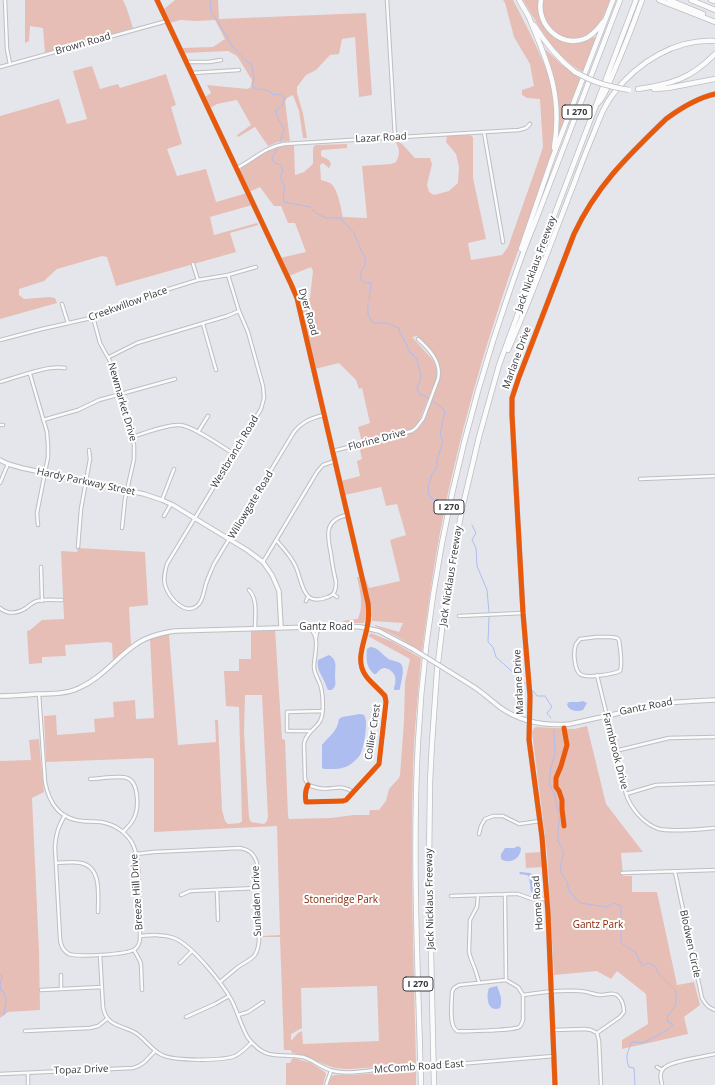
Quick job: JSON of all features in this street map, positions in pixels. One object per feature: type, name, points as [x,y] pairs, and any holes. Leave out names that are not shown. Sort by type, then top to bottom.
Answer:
[{"type":"highway","points":[[519,0],[549,48],[566,65],[576,72],[602,85],[629,90],[638,90],[668,88],[715,79]]},
{"type":"highway","points":[[542,0],[540,6],[541,15],[545,24],[554,34],[569,40],[583,39],[590,36],[602,24],[609,12]]},
{"type":"highway","points":[[515,276],[523,242],[552,159],[613,0]]},
{"type":"highway","name":"Jack Nicklaus Freeway","points":[[421,1085],[416,922],[415,822],[418,742],[424,666],[440,552],[457,471],[483,374],[505,302],[620,0]]},
{"type":"highway","name":"Jack Nicklaus Freeway","points":[[434,1085],[429,821],[432,743],[437,671],[448,588],[462,509],[481,430],[499,365],[543,244],[636,0]]},
{"type":"highway","points":[[596,106],[601,101],[605,92],[624,48],[642,0]]},
{"type":"highway","points":[[659,0],[715,22]]},
{"type":"highway","points":[[669,0],[715,19]]},
{"type":"highway","points":[[691,0],[715,10]]},
{"type":"highway","points":[[698,0],[715,7]]},
{"type":"highway","points":[[711,0],[715,2]]},
{"type":"highway","points":[[528,15],[549,69],[555,95],[557,126],[552,159]]},
{"type":"highway","points":[[499,365],[512,341],[589,144],[604,109],[610,99],[621,84],[636,70],[662,52],[687,44],[714,41]]},
{"type":"highway","points":[[638,90],[685,78],[697,70],[715,54]]},
{"type":"street","points":[[5,0],[7,49],[10,64]]},
{"type":"street","name":"Dyer Road","points":[[157,0],[296,295],[368,603],[369,615],[367,628]]},
{"type":"street","points":[[387,0],[395,137]]},
{"type":"street","name":"Brown Road","points":[[0,67],[167,21]]},
{"type":"street","points":[[186,62],[209,62],[221,60]]},
{"type":"street","points":[[192,73],[239,70]]},
{"type":"street","name":"Marlane Drive","points":[[530,721],[529,689],[522,613],[511,408],[513,395],[574,234],[597,193],[622,162],[666,119],[690,103],[715,94]]},
{"type":"street","name":"Lazar Road","points":[[237,168],[244,165],[268,148],[278,145],[521,129],[526,128],[530,124]]},
{"type":"street","points":[[484,132],[503,242]]},
{"type":"street","points":[[193,264],[198,280]]},
{"type":"street","name":"Creekwillow Place","points":[[0,340],[42,328],[92,317],[130,301],[198,280],[228,275],[256,267]]},
{"type":"street","name":"Westbranch Road","points":[[193,608],[184,608],[178,604],[166,590],[164,573],[167,564],[261,409],[264,394],[248,332],[239,311],[228,275]]},
{"type":"street","points":[[62,304],[68,323]]},
{"type":"street","points":[[109,357],[137,343],[203,324],[239,311]]},
{"type":"street","name":"Newmarket Drive","points":[[92,317],[100,343],[109,357],[135,452],[125,499],[122,528]]},
{"type":"street","points":[[203,324],[216,370]]},
{"type":"street","name":"Florine Drive","points":[[333,451],[414,430],[421,423],[439,376],[436,360],[429,349],[418,339]]},
{"type":"street","points":[[0,382],[49,368],[65,368]]},
{"type":"street","points":[[30,374],[47,432],[48,445],[48,457],[37,512],[38,525]]},
{"type":"street","points":[[43,420],[78,410],[93,402],[175,379]]},
{"type":"street","name":"Willowgate Road","points":[[193,608],[201,602],[214,564],[294,432],[304,422],[324,415]]},
{"type":"street","points":[[198,432],[208,416]]},
{"type":"street","points":[[132,437],[175,425],[186,426],[234,454]]},
{"type":"street","points":[[78,547],[81,509],[90,460],[90,450]]},
{"type":"street","name":"Hardy Parkway Street","points":[[0,460],[22,468],[144,494],[171,504],[195,518],[230,539],[263,562],[272,575],[279,591],[281,627]]},
{"type":"street","points":[[263,562],[317,472],[323,465],[335,461]]},
{"type":"street","points":[[0,483],[8,464]]},
{"type":"street","points":[[162,500],[174,469]]},
{"type":"street","points":[[640,479],[715,476]]},
{"type":"street","points":[[164,516],[171,504]]},
{"type":"street","points":[[276,540],[289,556],[299,575],[305,594],[313,599],[323,599],[333,594],[336,582],[328,529],[334,520],[348,515]]},
{"type":"street","points":[[41,567],[42,601]]},
{"type":"street","points":[[249,590],[253,594],[255,628]]},
{"type":"street","points":[[333,594],[337,597]]},
{"type":"street","points":[[306,601],[308,597]]},
{"type":"street","points":[[0,608],[7,612],[15,612],[37,601],[62,600]]},
{"type":"street","points":[[459,616],[522,613]]},
{"type":"street","points":[[308,626],[314,631],[316,641],[314,670],[321,688],[322,711],[320,721],[305,739],[305,779],[308,785],[318,788],[344,787],[353,792]]},
{"type":"street","points":[[316,641],[318,632],[322,626]]},
{"type":"street","name":"Gantz Road","points":[[0,696],[63,693],[80,688],[101,675],[134,646],[143,640],[158,634],[180,630],[346,626],[379,631],[474,687],[503,709],[530,721],[549,724],[562,724],[665,703],[715,700]]},
{"type":"street","name":"Collier Crest","points":[[308,785],[306,788],[306,802],[343,801],[346,800],[379,764],[386,702],[385,696],[362,670],[360,662],[367,628]]},
{"type":"street","points":[[596,637],[617,638],[622,666],[620,671],[597,675],[584,676],[578,671],[574,658],[575,646],[580,639],[596,637]]},
{"type":"street","name":"Farmbrook Drive","points":[[597,675],[626,794],[628,800],[639,816],[649,824],[660,829],[715,828]]},
{"type":"street","points":[[39,694],[45,782],[47,793],[51,802],[65,815],[73,819],[101,822],[123,832],[134,820],[136,815],[136,789],[134,783],[123,777],[90,779]]},
{"type":"street","points":[[311,731],[288,731],[287,712],[322,711]]},
{"type":"street","name":"Home Road","points":[[530,721],[530,746],[540,821],[547,899],[555,1085]]},
{"type":"street","points":[[615,751],[669,738],[715,737]]},
{"type":"street","points":[[626,794],[656,785],[715,783]]},
{"type":"street","points":[[65,815],[56,833],[55,847],[60,942],[68,953],[74,955],[100,955],[124,953],[134,950],[140,961],[142,990]]},
{"type":"street","points":[[479,834],[485,819],[493,816],[503,816],[519,824],[540,821]]},
{"type":"street","name":"Breeze Hill Drive","points":[[123,832],[131,842],[136,854],[140,936],[139,943],[134,950]]},
{"type":"street","points":[[136,854],[240,848],[251,852],[254,850]]},
{"type":"street","name":"Sunladen Drive","points":[[220,982],[240,966],[249,961],[257,951],[259,941],[257,863],[251,852]]},
{"type":"street","points":[[56,863],[82,863],[94,872],[98,881],[98,912]]},
{"type":"street","points":[[622,874],[715,870]]},
{"type":"street","name":"Blodwen Circle","points":[[675,872],[702,998],[706,1005],[715,1010]]},
{"type":"street","points":[[181,895],[190,891],[257,888]]},
{"type":"street","points":[[217,890],[218,920]]},
{"type":"street","points":[[505,894],[506,980]]},
{"type":"street","points":[[451,896],[518,894],[532,900],[547,899]]},
{"type":"street","points":[[478,895],[477,907],[470,920],[469,945],[470,959],[479,982]]},
{"type":"street","points":[[100,955],[103,1011],[107,1018],[116,1025],[136,1033],[154,1051],[169,1058],[183,1060],[224,1058],[236,1056],[252,1043],[245,1033],[229,996],[220,982],[192,951],[175,938],[140,936]]},
{"type":"street","points":[[180,963],[192,951]]},
{"type":"street","points":[[61,975],[61,989]]},
{"type":"street","points":[[506,980],[518,988],[523,995],[523,1020],[519,1027],[457,1031],[452,1025],[452,992],[454,988],[459,985],[479,982],[506,980]]},
{"type":"street","points":[[41,990],[102,987]]},
{"type":"street","points":[[523,995],[552,992],[586,992],[597,995],[616,995],[624,1006],[624,1012],[597,1033]]},
{"type":"street","points":[[186,1017],[229,996]]},
{"type":"street","points":[[238,1015],[252,1010],[263,1002]]},
{"type":"street","points":[[26,1031],[90,1028],[98,1026],[107,1018]]},
{"type":"street","points":[[553,1030],[585,1029],[597,1033],[599,1041],[601,1085]]},
{"type":"street","name":"McComb Road East","points":[[252,1043],[265,1053],[273,1056],[295,1056],[305,1058],[331,1071],[346,1072],[554,1056]]},
{"type":"street","name":"Topaz Drive","points":[[0,1074],[133,1068],[144,1063],[154,1051]]},
{"type":"street","points":[[662,1085],[660,1076],[662,1070],[666,1066],[715,1054]]},
{"type":"street","points":[[657,1067],[662,1070]]},
{"type":"street","points":[[326,1085],[331,1071]]},
{"type":"street","points":[[28,1073],[28,1085]]},
{"type":"green space","points":[[25,0],[123,0],[133,28],[45,53],[43,28],[30,26],[29,41],[25,43]]},
{"type":"green space","points":[[175,0],[218,0],[219,19],[366,13],[372,95],[359,97],[355,37],[342,39],[339,54],[330,55],[316,70],[306,75],[297,87],[307,138],[303,138],[299,111],[293,95],[285,101],[290,141],[278,142],[268,146],[255,127],[238,137],[237,135],[251,125],[237,100],[217,104],[210,108],[205,97],[211,93],[207,85],[247,89],[251,87],[252,80],[237,56],[228,51],[184,53],[182,48],[213,47],[225,39],[215,20],[180,20],[170,23],[164,9]]},
{"type":"green space","points":[[503,0],[513,0],[537,48],[550,79],[555,111],[551,158],[485,350],[474,389],[439,536],[422,652],[398,637],[375,626],[399,632],[403,623],[372,621],[372,611],[365,578],[369,588],[400,581],[390,540],[406,535],[397,504],[386,506],[381,487],[345,495],[341,481],[360,476],[357,461],[362,459],[359,446],[409,432],[421,426],[439,379],[439,366],[437,360],[431,350],[417,336],[412,337],[433,360],[436,367],[437,377],[418,424],[413,429],[362,442],[358,427],[370,423],[362,388],[359,389],[356,380],[339,363],[315,369],[299,301],[310,298],[313,271],[311,267],[289,276],[280,258],[306,252],[295,223],[288,223],[281,206],[274,206],[260,187],[249,192],[240,171],[241,168],[266,152],[285,146],[294,145],[295,175],[304,172],[313,164],[313,148],[315,145],[347,144],[347,148],[322,150],[321,156],[329,160],[331,164],[329,168],[323,163],[320,165],[321,180],[330,183],[335,189],[343,217],[367,218],[362,166],[391,164],[396,162],[399,152],[396,143],[397,141],[402,144],[415,158],[430,158],[432,164],[427,185],[429,192],[434,195],[449,191],[458,183],[459,167],[456,154],[446,142],[447,136],[470,135],[473,137],[473,178],[486,239],[468,243],[471,260],[502,255],[508,247],[543,147],[540,99],[527,98],[522,95],[522,90],[534,86],[530,64],[514,37]]},
{"type":"green space","points":[[523,0],[539,0],[539,12],[544,26],[563,40],[597,37],[583,72],[573,66],[555,49],[541,30]]},
{"type":"green space","points":[[543,0],[610,0],[603,18],[591,33],[585,37],[571,39],[558,34],[548,25],[543,16]]},
{"type":"green space","points":[[545,49],[562,65],[581,78],[557,145],[557,93],[555,81]]},
{"type":"green space","points":[[92,66],[100,89],[118,84],[120,88],[166,74],[176,105],[171,107],[182,144],[167,149],[177,176],[206,169],[216,202],[247,193],[252,205],[210,217],[214,235],[257,223],[258,225],[230,233],[236,252],[116,286],[107,257],[102,256],[57,269],[44,281],[19,289],[19,295],[24,299],[55,298],[57,303],[0,319],[0,116],[59,99],[67,124],[87,119],[73,71]]},
{"type":"green space","points":[[78,548],[145,552],[148,605],[129,607],[131,646],[113,662],[112,643],[107,642],[65,645],[66,656],[42,657],[42,663],[29,664],[27,631],[42,620],[64,619],[61,551],[77,552]]},
{"type":"green space","points":[[357,577],[359,577],[366,606],[366,618],[364,623],[343,623],[343,621],[358,619],[360,614],[361,598]]},
{"type":"green space","name":"Stoneridge Park","points":[[275,629],[282,739],[285,740],[289,819],[369,815],[370,810],[379,810],[386,801],[389,789],[400,775],[405,682],[410,659],[368,636],[371,633],[393,642],[421,658],[414,742],[412,807],[416,1065],[339,1069],[302,1055],[292,1053],[291,1050],[284,1050],[280,937],[262,937],[280,935],[277,826],[154,832],[154,759],[46,762],[44,716],[56,715],[57,735],[95,732],[94,719],[114,717],[113,702],[135,700],[136,719],[154,718],[150,639],[167,634],[169,635],[178,745],[216,742],[215,720],[218,720],[222,810],[225,821],[228,824],[240,823],[242,821],[239,707],[226,706],[224,671],[239,671],[239,659],[251,659],[251,630]],"holes":[[[245,695],[262,695],[268,817],[264,824],[251,822],[249,818],[244,732]],[[377,986],[379,1041],[303,1044],[302,1031],[298,1033],[291,1041],[291,1034],[302,1028],[301,988]]]},
{"type":"green space","name":"Gantz Park","points":[[587,726],[606,804],[643,852],[621,853],[623,876],[632,876],[632,892],[657,892],[677,985],[694,982],[700,1005],[684,1017],[688,1034],[622,1049],[622,1040],[648,1024],[646,994],[617,971],[611,979],[597,971],[554,975],[547,853],[532,732],[536,727],[574,729]]},
{"type":"green space","points":[[39,739],[44,792],[32,798],[39,951],[40,1010],[8,1012],[0,1018],[0,761],[31,760],[29,740]]},
{"type":"green space","points":[[541,852],[542,867],[526,868],[525,853]]},
{"type":"green space","points":[[294,1058],[311,1063],[325,1072],[326,1074],[323,1085],[286,1085],[286,1063],[290,1063]]},
{"type":"green space","points":[[416,1070],[416,1085],[328,1085],[331,1077],[334,1075]]},
{"type":"water","points":[[370,647],[377,649],[389,659],[401,664],[403,674],[399,690],[394,690],[395,678],[394,674],[390,670],[383,668],[374,674],[369,669],[367,663],[367,649]]},
{"type":"water","points":[[329,655],[335,662],[335,686],[331,690],[328,690],[318,663],[318,660]]},
{"type":"water","points":[[583,701],[587,703],[581,711],[571,710],[567,704],[569,702]]},
{"type":"water","points":[[360,714],[364,715],[366,720],[366,730],[360,755],[348,766],[334,769],[322,768],[322,745],[335,730],[339,719],[342,717]]},
{"type":"water","points":[[518,846],[521,848],[521,852],[514,860],[504,861],[501,859],[501,854],[505,848],[514,848]]},
{"type":"water","points":[[520,872],[530,873],[536,877],[536,893],[531,892],[529,877],[527,875],[519,874]]},
{"type":"water","points":[[497,986],[501,1003],[500,1008],[496,1009],[492,1008],[488,1003],[488,995],[489,988]]},
{"type":"waterway","points":[[210,0],[211,12],[232,46],[252,65],[254,79],[252,85],[255,89],[267,90],[273,95],[281,94],[285,99],[282,106],[276,110],[278,118],[284,129],[280,142]]},
{"type":"waterway","points":[[278,148],[272,158],[274,163],[281,165],[283,171],[280,176],[285,188],[283,196],[284,202],[310,207],[316,213],[326,218],[340,218],[354,233],[365,257],[365,265],[361,272],[361,279],[364,283],[371,283],[369,300]]},
{"type":"waterway","points":[[368,303],[368,315],[373,323],[387,323],[399,328],[409,351],[417,359],[421,376],[417,389],[419,394],[430,399],[445,411],[440,435],[443,441],[437,460],[437,467],[432,474],[428,488],[429,495],[435,501]]},
{"type":"waterway","points":[[472,525],[476,533],[472,540],[476,548],[477,566],[487,590],[489,612]]},
{"type":"waterway","points":[[489,617],[488,642],[493,647],[496,657],[528,686]]},
{"type":"waterway","points":[[532,690],[537,696],[545,696],[552,707],[547,713],[551,718]]},
{"type":"waterway","points":[[554,730],[555,754],[551,767],[549,784],[554,792],[560,816],[558,841],[564,852],[560,868],[567,882],[569,891],[580,903],[607,907],[614,903],[621,906],[621,943],[636,953],[642,966],[648,963],[655,966],[658,973],[676,991],[676,1005],[667,1017],[668,1022],[673,1024],[669,1029],[643,1043],[632,1042],[630,1046],[627,1060],[629,1067],[634,1068],[635,1085]]},
{"type":"waterway","points":[[0,975],[2,976],[0,985],[1,991],[4,992],[6,1000],[4,1015]]},
{"type":"cycle path","points":[[157,0],[297,298],[368,603],[368,622],[361,652],[361,664],[366,676],[385,696],[386,702],[379,764],[346,800],[343,801],[306,802],[306,789],[308,785]]},
{"type":"cycle path","points":[[555,1085],[548,913],[542,837],[529,740],[530,696],[523,613],[512,398],[574,234],[603,186],[626,159],[666,119],[689,104],[715,94]]},
{"type":"cycle path","points":[[564,728],[567,745],[556,778],[556,787],[562,800],[564,826]]}]
